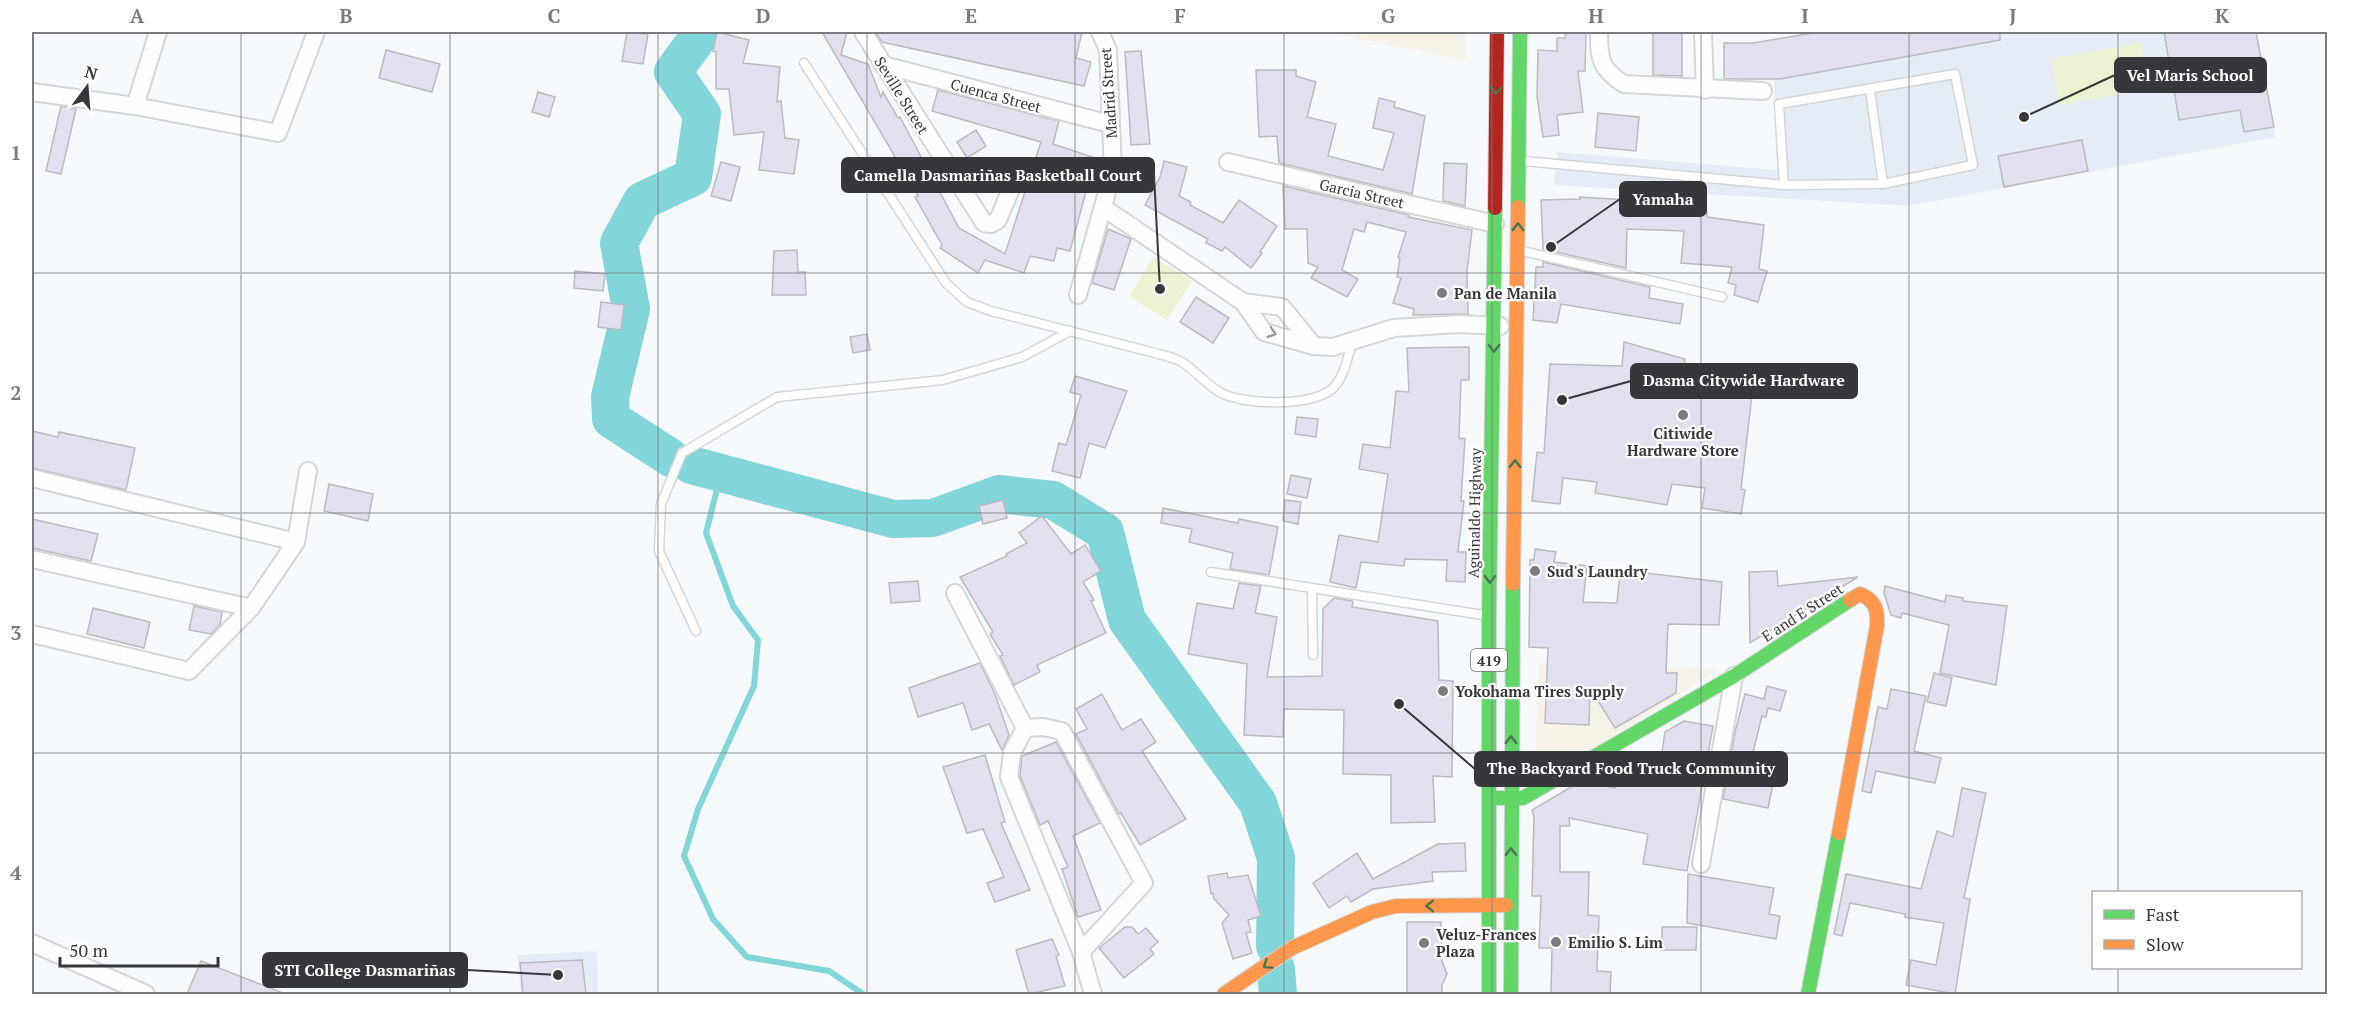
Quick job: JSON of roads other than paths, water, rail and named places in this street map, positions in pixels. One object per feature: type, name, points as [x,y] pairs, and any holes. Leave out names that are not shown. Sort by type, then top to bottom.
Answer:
[{"type":"main road","name":"Aguinaldo Highway","points":[[1489,994],[1489,616],[1503,521],[1518,330],[1518,251],[1507,160],[1497,32]]},
{"type":"main road","name":"Aguinaldo Highway","points":[[1511,994],[1510,798],[1495,325],[1496,224],[1507,160],[1520,32]]},
{"type":"main road","name":"E and E Street","points":[[1490,799],[1523,798],[1734,676],[1860,594],[1870,597],[1877,606],[1876,641],[1808,994]]},
{"type":"main road","points":[[1228,993],[1292,948],[1372,912],[1396,906],[1512,905]]},
{"type":"street","points":[[135,106],[158,32]]},
{"type":"street","points":[[32,92],[135,106],[278,133],[316,32]]},
{"type":"street","name":"Seville Street","points":[[863,32],[984,223],[991,224],[998,220],[1018,172]]},
{"type":"street","name":"Madrid Street","points":[[1078,295],[1113,171],[1108,50],[1100,32]]},
{"type":"street","points":[[1599,32],[1599,52],[1608,73],[1624,84],[1705,90],[1763,91]]},
{"type":"street","points":[[1703,32],[1705,90]]},
{"type":"street","name":"Cuenca Street","points":[[883,65],[1110,124]]},
{"type":"street","name":"Garcia Street","points":[[1228,162],[1496,224]]},
{"type":"street","points":[[1104,208],[1243,302],[1264,332],[1314,346],[1333,347],[1394,328],[1495,325],[1518,330]]},
{"type":"street","points":[[1243,302],[1282,308],[1314,346]]},
{"type":"street","points":[[32,634],[189,671],[251,608],[296,542],[308,471]]},
{"type":"street","points":[[32,478],[296,542]]},
{"type":"street","points":[[32,559],[251,608]]},
{"type":"street","points":[[955,593],[1025,728]]},
{"type":"street","points":[[1701,864],[1734,676]]},
{"type":"street","points":[[1025,728],[1043,727],[1062,731],[1144,883],[1081,952]]},
{"type":"street","points":[[1025,728],[1012,753],[1009,777],[1081,952],[1093,994]]},
{"type":"street","points":[[32,943],[139,993]]},
{"type":"lane","points":[[804,63],[946,283],[967,302],[1180,361],[1220,392],[1242,399],[1281,401],[1314,399],[1334,388],[1345,367],[1352,342]]},
{"type":"lane","points":[[1507,160],[1784,185],[1883,184],[1973,165],[1955,74],[1779,104],[1784,185]]},
{"type":"lane","points":[[1870,90],[1883,184]]},
{"type":"lane","points":[[1518,251],[1722,297]]},
{"type":"lane","points":[[696,631],[659,550],[661,504],[682,453],[777,397],[943,381],[1023,357],[1070,331]]},
{"type":"lane","points":[[1211,572],[1489,616]]},
{"type":"lane","points":[[1312,589],[1313,655]]},
{"type":"waterway","points":[[671,458],[611,419],[610,397],[631,309],[619,243],[642,201],[693,177],[702,114],[673,72],[702,32]]},
{"type":"waterway","points":[[691,465],[893,519],[933,518],[999,494],[1053,500],[1105,532],[1127,620],[1258,803],[1276,858],[1275,946]]},
{"type":"waterway","points":[[721,473],[706,533],[733,606],[758,640],[754,686],[698,809],[684,856],[713,919],[747,957],[829,971],[863,994]]},
{"type":"waterway","points":[[1276,969],[1278,994]]},
{"type":"place","name":"Vel Maris School","points":[[2024,117]]},
{"type":"place","name":"Yamaha","points":[[1551,247]]},
{"type":"place","name":"Camella Dasmariñas Basketball Court","points":[[1160,289]]},
{"type":"place","name":"Pan de Manila","points":[[1442,293]]},
{"type":"place","name":"Dasma Citywide Hardware","points":[[1562,400]]},
{"type":"place","name":"Citiwide Hardware Store","points":[[1683,415]]},
{"type":"place","name":"Sud's Laundry","points":[[1535,571]]},
{"type":"place","name":"Yokohama Tires Supply","points":[[1443,691]]},
{"type":"place","name":"The Backyard Food Truck Community","points":[[1399,704]]},
{"type":"place","name":"Emilio S. Lim","points":[[1556,942]]},
{"type":"place","name":"Veluz-Frances Plaza","points":[[1424,943]]},
{"type":"place","name":"STI College Dasmariñas","points":[[558,975]]}]
